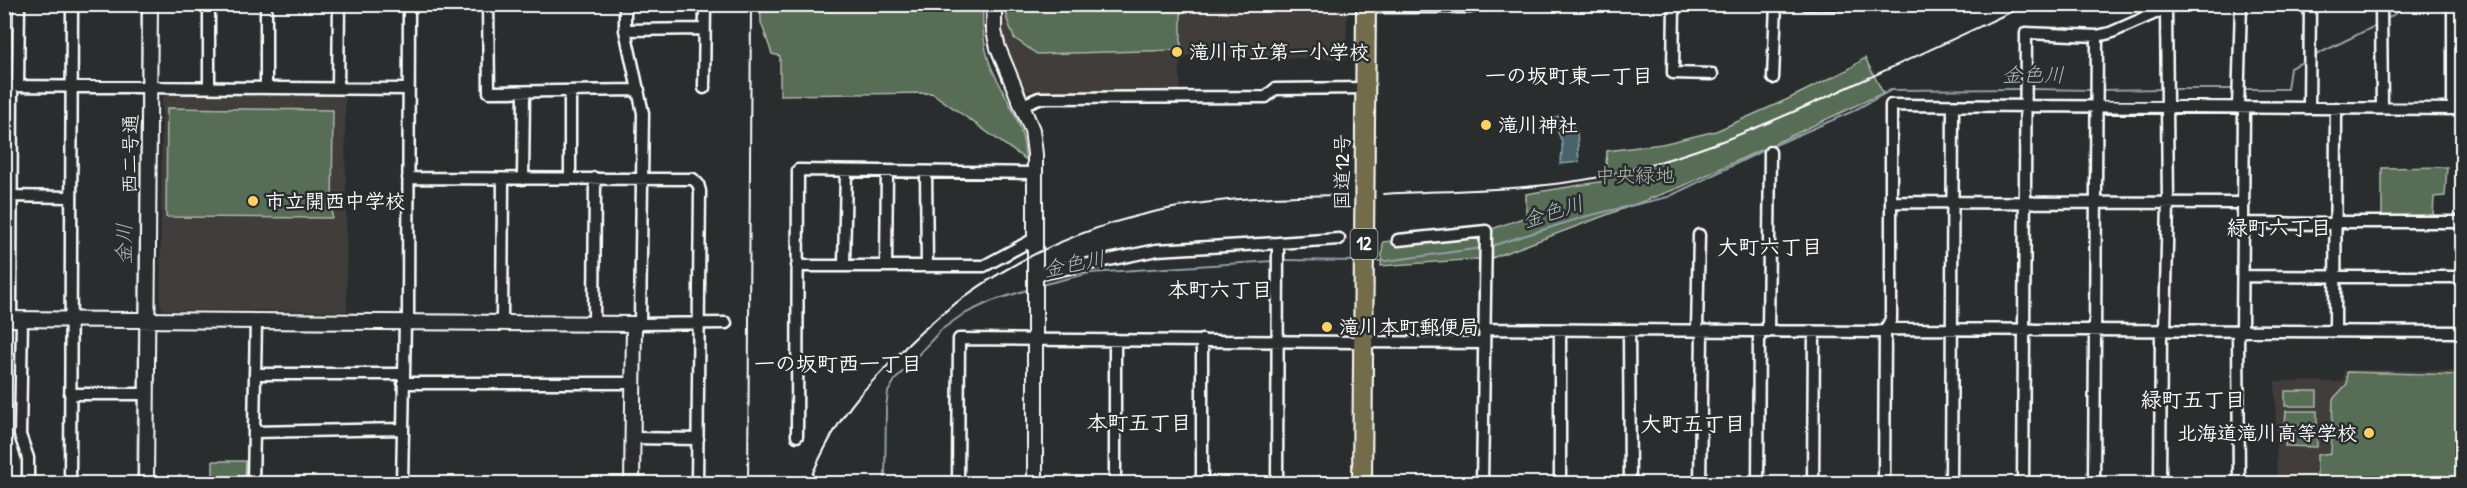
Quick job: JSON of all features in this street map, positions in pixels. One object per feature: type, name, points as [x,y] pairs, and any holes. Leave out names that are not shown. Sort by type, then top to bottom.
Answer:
[{"type":"highway","name":"国道12号","points":[[1362,483],[1366,6]]},
{"type":"street","points":[[19,4],[11,86],[7,196],[20,435],[28,458],[28,483]]},
{"type":"street","points":[[70,483],[72,4]]},
{"type":"street","name":"西二号通","points":[[146,483],[150,4]]},
{"type":"street","points":[[209,4],[209,86]]},
{"type":"street","points":[[266,4],[266,87]]},
{"type":"street","points":[[338,87],[339,4]]},
{"type":"street","points":[[402,483],[409,4]]},
{"type":"street","points":[[488,4],[489,92],[639,90]]},
{"type":"street","points":[[625,4],[625,30],[643,113],[633,383],[632,483]]},
{"type":"street","points":[[704,88],[705,4]]},
{"type":"street","points":[[994,4],[994,31],[998,48],[1032,130],[1036,173],[1035,483]]},
{"type":"street","points":[[1366,6],[1470,8],[1483,4]]},
{"type":"street","points":[[1674,4],[1673,73],[1712,74]]},
{"type":"street","points":[[1773,78],[1776,4]]},
{"type":"street","points":[[1806,4],[1859,4]]},
{"type":"street","points":[[2239,483],[2240,331],[2244,223],[2241,4]]},
{"type":"street","points":[[2310,4],[2310,108]]},
{"type":"street","points":[[2381,4],[2382,108]]},
{"type":"street","points":[[1884,483],[1886,331],[1890,319],[1891,105],[2458,109],[2453,4]]},
{"type":"street","points":[[2023,483],[2026,33],[2097,36],[2110,33],[2171,7],[2160,483]]},
{"type":"street","points":[[625,30],[704,29]]},
{"type":"street","points":[[2094,483],[2097,36]]},
{"type":"street","points":[[11,86],[409,89]]},
{"type":"street","points":[[1022,105],[1039,99],[1266,97],[1275,89],[1365,88]]},
{"type":"street","points":[[570,91],[570,178]]},
{"type":"street","points":[[523,179],[524,92]]},
{"type":"street","points":[[1951,483],[1953,106]]},
{"type":"street","points":[[2335,331],[2336,108]]},
{"type":"street","points":[[1758,483],[1770,152]]},
{"type":"street","points":[[797,436],[798,170],[1036,173]]},
{"type":"street","points":[[844,265],[846,171]]},
{"type":"street","points":[[886,265],[887,171]]},
{"type":"street","points":[[926,172],[927,266]]},
{"type":"street","points":[[408,178],[693,179],[698,184],[700,191],[697,483]]},
{"type":"street","points":[[594,324],[595,178]]},
{"type":"street","points":[[502,179],[502,323]]},
{"type":"street","points":[[7,196],[71,197]]},
{"type":"street","points":[[1891,202],[2244,203]]},
{"type":"street","points":[[2244,223],[2463,222]]},
{"type":"street","points":[[1398,240],[1486,231],[1482,344],[1482,483]]},
{"type":"street","points":[[1699,235],[1700,483]]},
{"type":"street","points":[[797,266],[984,266],[1036,238]]},
{"type":"street","points":[[1036,275],[1157,250],[1339,239]]},
{"type":"street","points":[[1277,483],[1278,243]]},
{"type":"street","points":[[2243,276],[2463,277]]},
{"type":"street","points":[[12,320],[726,323]]},
{"type":"street","points":[[253,483],[256,321]]},
{"type":"street","points":[[1483,329],[1764,332],[1952,330],[2463,332]]},
{"type":"street","points":[[1560,330],[1560,483]]},
{"type":"street","points":[[1629,330],[1630,483]]},
{"type":"street","points":[[1813,483],[1814,332]]},
{"type":"street","points":[[958,483],[959,339],[1363,341],[1482,344]]},
{"type":"street","points":[[1115,340],[1115,483]]},
{"type":"street","points":[[1202,340],[1202,483]]},
{"type":"street","points":[[255,374],[633,383]]},
{"type":"street","points":[[70,394],[147,394]]},
{"type":"street","points":[[254,432],[402,429]]},
{"type":"street","points":[[633,438],[698,439]]},
{"type":"shaded area","name":"滝川市立第一小学校","points":[[1002,5],[1347,5],[1346,59],[1188,55],[1180,63],[1180,93],[1025,91],[1007,48],[1002,29]]},
{"type":"shaded area","name":"市立開西中学校","points":[[166,95],[345,95],[347,311],[163,310],[160,305],[162,98]]},
{"type":"shaded area","name":"北海道滝川高等学校","points":[[2344,370],[2462,371],[2462,483],[2277,483],[2275,381],[2343,382]]},
{"type":"green space","points":[[760,5],[983,5],[983,31],[987,57],[1019,125],[1025,159],[932,93],[780,95],[780,56],[772,54],[761,22]]},
{"type":"green space","points":[[1007,5],[1181,5],[1181,50],[1037,54],[1014,38],[1007,19]]},
{"type":"green space","name":"中央緑地","points":[[1865,58],[1883,93],[1681,187],[1492,258],[1381,266],[1383,242],[1486,231],[1526,217],[1526,194],[1605,181],[1607,151],[1662,144],[1716,131],[1786,100],[1847,70]]},
{"type":"green space","points":[[167,108],[333,110],[332,218],[166,217]]},
{"type":"green space","points":[[2447,167],[2445,196],[2434,197],[2433,217],[2382,217],[2382,168]]},
{"type":"green space","name":"北海道滝川高等学校","points":[[2347,372],[2462,375],[2462,483],[2317,483],[2317,455],[2331,453],[2333,399],[2347,384]]},
{"type":"green space","points":[[2285,391],[2317,391],[2317,406],[2285,406]]},
{"type":"green space","points":[[2286,411],[2317,411],[2317,426],[2285,426]]},
{"type":"green space","points":[[2286,431],[2317,432],[2317,447],[2285,446]]},
{"type":"green space","points":[[213,461],[246,461],[245,483],[213,483]]},
{"type":"water","points":[[1558,116],[1564,118],[1577,131],[1579,162],[1560,164],[1562,141],[1551,120]]},
{"type":"waterway","name":"金川","points":[[141,4],[141,83]]},
{"type":"waterway","name":"金色川","points":[[2384,21],[2410,4]]},
{"type":"waterway","name":"金色川","points":[[2312,57],[2377,25]]},
{"type":"waterway","name":"金色川","points":[[2242,89],[2287,89],[2290,68],[2307,60]]},
{"type":"waterway","name":"金色川","points":[[1488,247],[1587,216],[1668,197],[1764,150],[1851,112],[1891,90],[2021,89]]},
{"type":"waterway","name":"金色川","points":[[2029,89],[2093,90]]},
{"type":"waterway","name":"金色川","points":[[2101,90],[2165,89]]},
{"type":"waterway","name":"金色川","points":[[2170,89],[2234,89]]},
{"type":"waterway","name":"金川","points":[[139,314],[141,91]]},
{"type":"waterway","name":"金色川","points":[[1372,261],[1482,248]]},
{"type":"waterway","name":"金色川","points":[[1282,260],[1357,261]]},
{"type":"waterway","name":"金色川","points":[[1041,285],[1090,273],[1273,261]]},
{"type":"waterway","name":"金色川","points":[[885,484],[886,408],[888,392],[895,380],[941,330],[962,315],[992,301],[1030,289]]},
{"type":"waterway","name":"金川","points":[[138,392],[139,325]]},
{"type":"waterway","name":"金川","points":[[137,484],[138,397]]},
{"type":"railway","points":[[748,484],[751,4]]},
{"type":"railway","points":[[1383,194],[1492,189],[1573,182],[1666,160],[1699,150],[1793,112],[2028,4]]},
{"type":"railway","points":[[808,484],[837,428],[851,406],[870,384],[922,332],[953,305],[1022,261],[1097,228],[1178,207],[1240,199],[1345,195]]},
{"type":"place","name":"滝川市立第一小学校","points":[[1177,52]]},
{"type":"place","name":"滝川神社","points":[[1486,125]]},
{"type":"place","name":"市立開西中学校","points":[[253,201]]},
{"type":"place","name":"滝川本町郵便局","points":[[1327,327]]},
{"type":"place","name":"北海道滝川高等学校","points":[[2369,433]]},
{"type":"district","name":"一の坂町東一丁目","points":[[1569,76]]},
{"type":"district","name":"緑町六丁目","points":[[2279,228]]},
{"type":"district","name":"大町六丁目","points":[[1770,247]]},
{"type":"district","name":"本町六丁目","points":[[1220,290]]},
{"type":"district","name":"一の坂町西一丁目","points":[[838,364]]},
{"type":"district","name":"緑町五丁目","points":[[2193,400]]},
{"type":"district","name":"本町五丁目","points":[[1139,423]]},
{"type":"district","name":"大町五丁目","points":[[1693,424]]}]
